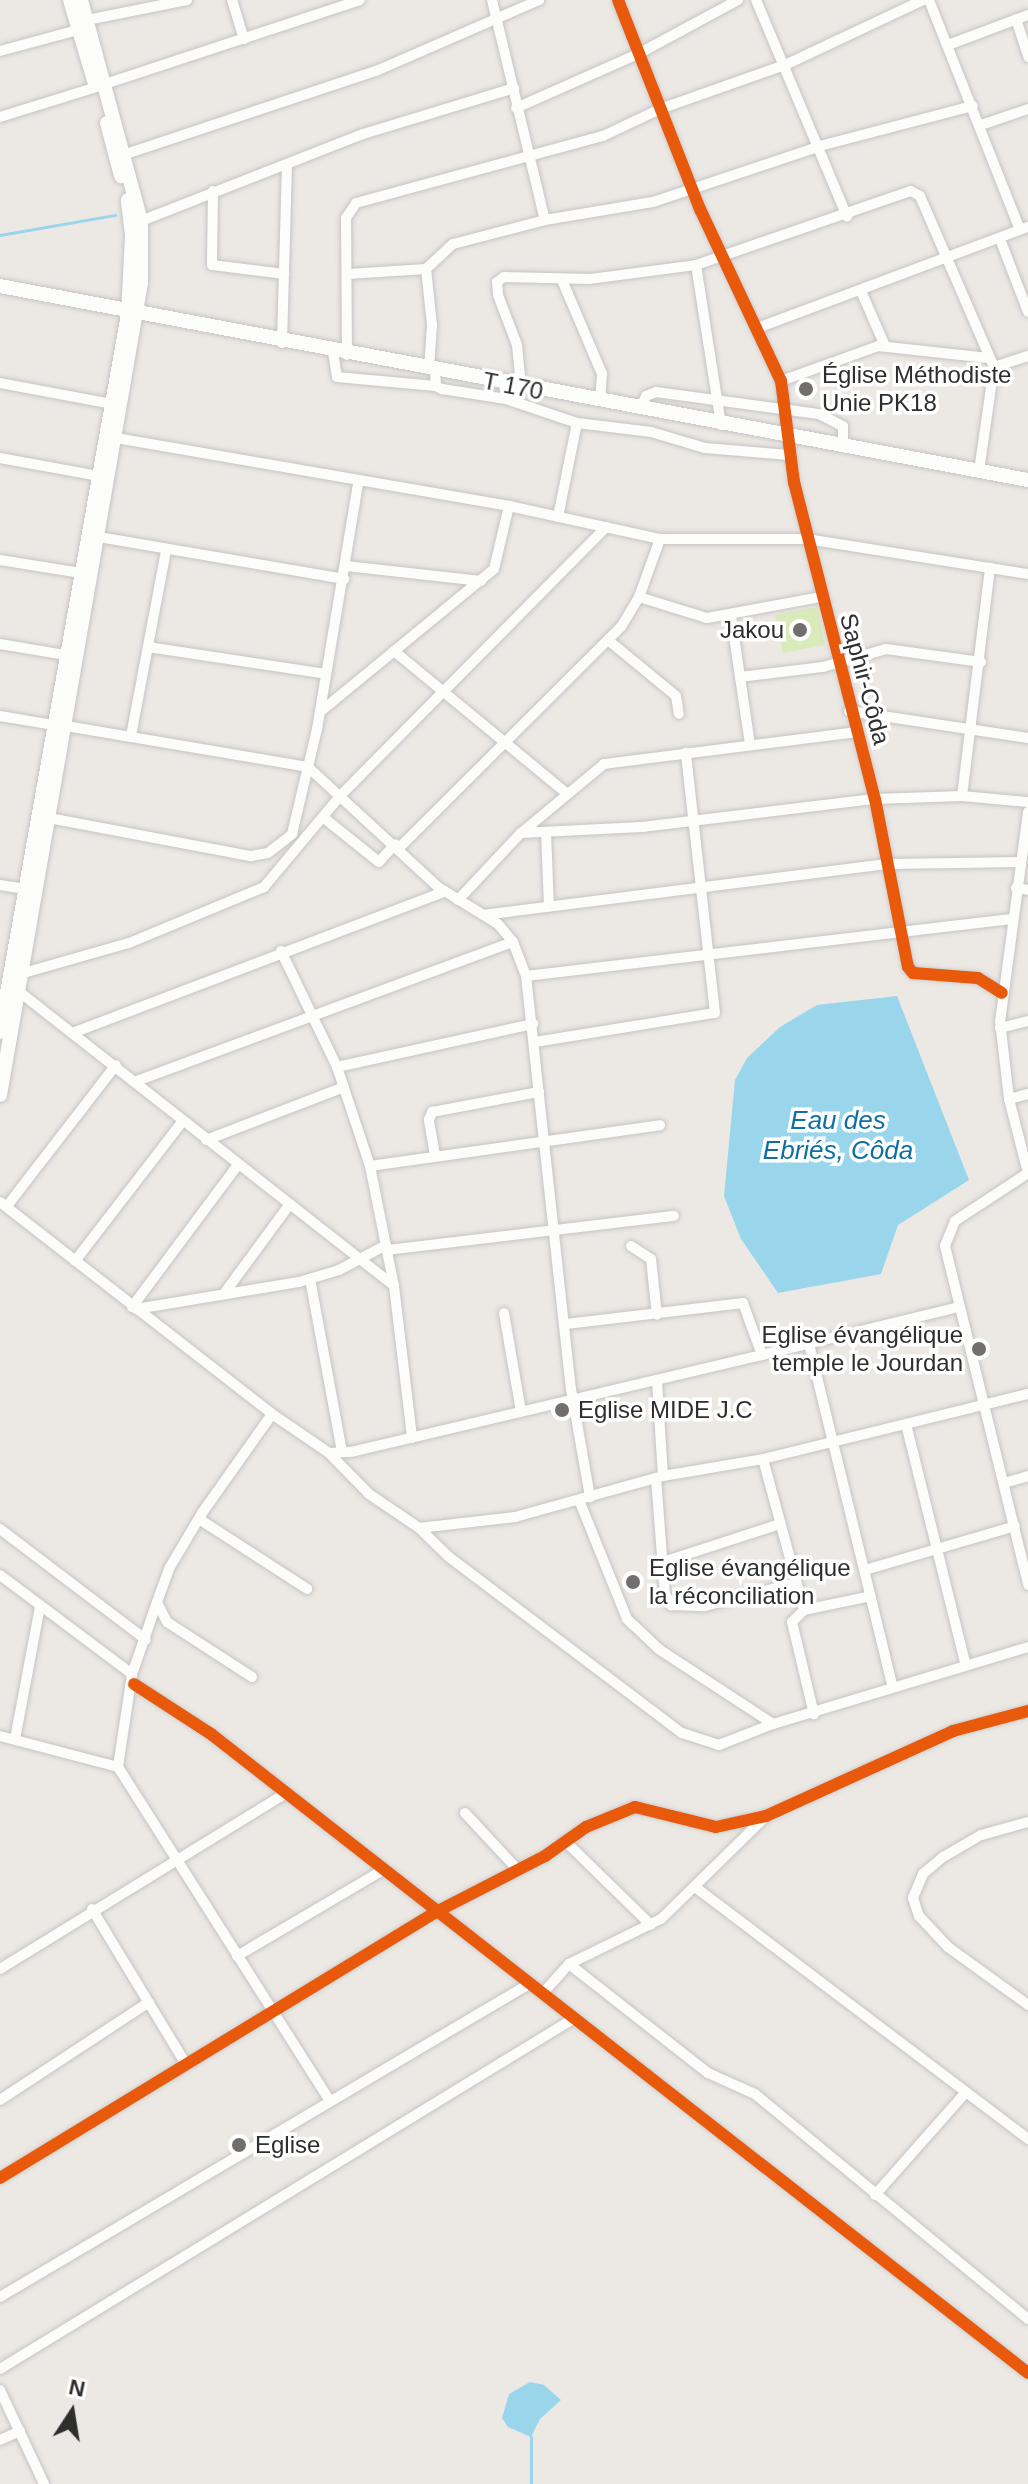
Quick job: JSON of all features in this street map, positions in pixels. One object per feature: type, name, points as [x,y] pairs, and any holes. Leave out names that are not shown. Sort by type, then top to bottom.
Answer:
[{"type":"street","points":[[20,974],[49,818],[66,655],[112,404],[133,315],[129,202],[101,86],[83,25],[70,0]]},
{"type":"street","points":[[81,0],[83,25]]},
{"type":"street","points":[[0,51],[83,25],[187,0]]},
{"type":"street","points":[[232,0],[244,39]]},
{"type":"street","points":[[0,117],[360,0]]},
{"type":"street","points":[[492,0],[545,220]]},
{"type":"street","points":[[126,154],[376,71],[539,0]]},
{"type":"street","name":"Saphir-Côda","points":[[618,0],[692,187],[760,327],[781,381],[785,437],[807,539],[849,711],[875,799],[901,932],[913,973],[969,976],[1002,993]]},
{"type":"street","points":[[516,108],[638,54],[738,0]]},
{"type":"street","points":[[756,0],[820,146],[847,217]]},
{"type":"street","points":[[426,269],[433,375],[337,377],[348,274],[346,218],[356,203],[528,153],[603,136],[660,109],[785,65],[897,6],[923,0]]},
{"type":"street","points":[[760,327],[1024,229],[929,0]]},
{"type":"street","points":[[948,45],[1028,15]]},
{"type":"street","points":[[1016,19],[1028,57]]},
{"type":"street","points":[[1,1026],[24,889],[99,537],[133,315],[141,221],[126,154],[101,86]]},
{"type":"street","points":[[141,221],[363,134],[514,88]]},
{"type":"street","points":[[348,274],[426,269],[460,241],[545,220],[644,204],[820,146],[973,106]]},
{"type":"street","points":[[981,125],[1028,109]]},
{"type":"street","points":[[282,343],[287,166]]},
{"type":"street","points":[[213,191],[212,265],[284,274]]},
{"type":"street","points":[[521,387],[517,345],[497,282],[517,276],[562,280],[696,265],[847,217],[916,191],[950,259],[991,363],[979,471]]},
{"type":"street","points":[[1000,239],[1023,286],[1028,312]]},
{"type":"street","points":[[696,265],[720,403],[721,425]]},
{"type":"street","points":[[562,280],[602,374],[600,401]]},
{"type":"street","name":"T 170","points":[[0,286],[340,354],[505,391],[521,387],[1028,480]]},
{"type":"street","points":[[861,291],[885,346]]},
{"type":"street","points":[[781,381],[885,346],[991,363],[1028,356]]},
{"type":"street","points":[[0,383],[112,404]]},
{"type":"street","points":[[505,391],[577,423],[651,432],[705,448],[789,455]]},
{"type":"street","points":[[640,409],[646,396],[656,392],[835,419],[843,426],[843,447]]},
{"type":"street","points":[[558,517],[577,423]]},
{"type":"street","points":[[116,438],[358,483],[509,506],[660,539],[807,539],[1028,574]]},
{"type":"street","points":[[0,458],[99,476]]},
{"type":"street","points":[[49,818],[251,856],[268,853],[292,834],[320,712],[358,483]]},
{"type":"street","points":[[320,712],[481,581],[499,562],[509,506]]},
{"type":"street","points":[[0,1095],[8,984],[20,974],[129,943],[256,892],[275,878],[341,795],[606,527]]},
{"type":"street","points":[[99,537],[344,579]]},
{"type":"street","points":[[324,818],[379,862],[608,640],[639,597],[660,539]]},
{"type":"street","points":[[131,736],[166,550]]},
{"type":"street","points":[[0,560],[81,573]]},
{"type":"street","points":[[346,566],[481,581]]},
{"type":"street","points":[[962,796],[981,662],[990,568]]},
{"type":"street","points":[[639,597],[682,614],[731,616],[820,597]]},
{"type":"street","points":[[731,616],[750,744]]},
{"type":"street","points":[[608,640],[676,696],[679,714]]},
{"type":"street","points":[[0,644],[66,655]]},
{"type":"street","points":[[148,647],[326,674]]},
{"type":"street","points":[[740,677],[837,664],[886,649],[981,662]]},
{"type":"street","points":[[394,651],[502,744],[566,793]]},
{"type":"street","points":[[849,711],[972,726],[1028,738]]},
{"type":"street","points":[[0,716],[308,767],[444,892],[483,915],[513,942],[526,976],[533,1024],[585,1499],[627,1619],[660,1650],[773,1724]]},
{"type":"street","points":[[458,900],[521,833],[604,764],[856,732]]},
{"type":"street","points":[[535,1042],[715,1013],[711,953],[686,753]]},
{"type":"street","points":[[521,833],[693,820],[875,799],[962,796],[1028,802]]},
{"type":"street","points":[[1028,812],[1010,919],[1000,1028],[1009,1099],[1028,1173],[947,1231],[945,1246],[1015,1526],[1024,1543],[1028,1585]]},
{"type":"street","points":[[546,832],[549,906]]},
{"type":"street","points":[[483,915],[889,864],[1020,862]]},
{"type":"street","points":[[0,885],[24,889]]},
{"type":"street","points":[[1016,888],[1028,890]]},
{"type":"street","points":[[75,1032],[281,951],[444,892]]},
{"type":"street","points":[[526,976],[1010,919]]},
{"type":"street","points":[[134,1082],[513,942]]},
{"type":"street","points":[[281,951],[316,1016],[337,1067],[370,1166],[394,1286],[412,1438]]},
{"type":"street","points":[[8,984],[75,1032],[182,1122],[394,1286]]},
{"type":"street","points":[[1000,1028],[1028,1021]]},
{"type":"street","points":[[337,1067],[533,1024]]},
{"type":"street","points":[[116,1065],[4,1204],[272,1414],[329,1453],[369,1494],[419,1528],[449,1557],[682,1733],[719,1745],[892,1685],[1028,1647]]},
{"type":"street","points":[[206,1140],[344,1087]]},
{"type":"street","points":[[435,1155],[429,1120],[432,1112],[539,1092]]},
{"type":"street","points":[[1009,1099],[1028,1094]]},
{"type":"street","points":[[75,1261],[182,1122]]},
{"type":"street","points":[[370,1166],[544,1138],[660,1125]]},
{"type":"street","points":[[134,1308],[238,1165]]},
{"type":"street","points":[[226,1291],[290,1204]]},
{"type":"street","points":[[134,1308],[310,1279],[386,1248],[555,1226],[674,1216]]},
{"type":"street","points":[[631,1246],[651,1259],[657,1315]]},
{"type":"street","points":[[310,1279],[342,1452]]},
{"type":"street","points":[[566,1324],[743,1303],[762,1355]]},
{"type":"street","points":[[329,1453],[412,1438],[959,1307]]},
{"type":"street","points":[[504,1313],[521,1411]]},
{"type":"street","points":[[809,1344],[836,1441],[892,1685]]},
{"type":"street","points":[[657,1381],[666,1600],[682,1608],[748,1598],[796,1583]]},
{"type":"street","points":[[419,1528],[515,1517],[660,1477],[763,1459],[1028,1394]]},
{"type":"street","points":[[272,1414],[199,1519],[170,1567],[133,1679],[118,1767],[330,2101]]},
{"type":"street","points":[[906,1424],[965,1663]]},
{"type":"street","points":[[763,1459],[804,1610]]},
{"type":"street","points":[[1004,1483],[1028,1476]]},
{"type":"street","points":[[199,1519],[307,1589]]},
{"type":"street","points":[[663,1562],[780,1524]]},
{"type":"street","points":[[865,1570],[1015,1526]]},
{"type":"street","points":[[0,1529],[146,1640]]},
{"type":"street","points":[[0,1575],[133,1679],[211,1734],[1028,2373]]},
{"type":"street","points":[[814,1714],[792,1622],[804,1610],[871,1596]]},
{"type":"street","points":[[157,1602],[167,1622],[252,1677]]},
{"type":"street","points":[[15,1739],[40,1607]]},
{"type":"street","points":[[0,2178],[436,1912],[565,1841],[635,1807],[716,1827],[766,1816],[953,1731],[1028,1711]]},
{"type":"street","points":[[0,1736],[118,1767]]},
{"type":"street","points":[[0,1969],[92,1909],[284,1794]]},
{"type":"street","points":[[465,1813],[517,1869]]},
{"type":"street","points":[[543,1993],[569,1964],[651,1925],[695,1887],[766,1816]]},
{"type":"street","points":[[1028,1822],[981,1835],[943,1857],[923,1874],[913,1898],[919,1916],[948,1947],[1028,2005]]},
{"type":"street","points":[[565,1841],[651,1925]]},
{"type":"street","points":[[237,1956],[383,1870]]},
{"type":"street","points":[[695,1887],[1028,2139]]},
{"type":"street","points":[[92,1909],[186,2064]]},
{"type":"street","points":[[569,1964],[708,2073],[755,2094],[1028,2319]]},
{"type":"street","points":[[0,2297],[529,1984]]},
{"type":"street","points":[[0,2100],[149,2002]]},
{"type":"street","points":[[0,2369],[573,2019]]},
{"type":"street","points":[[875,2195],[966,2092]]},
{"type":"street","points":[[0,2390],[44,2484]]},
{"type":"street","points":[[0,2440],[20,2431]]},
{"type":"green space","name":"Jakou","points":[[817,607],[825,645],[783,653],[775,615]]},
{"type":"water","name":"Eau des Ebriés, Côda","points":[[897,996],[969,1180],[898,1225],[881,1274],[778,1293],[741,1239],[724,1196],[735,1080],[747,1058],[780,1027],[817,1005]]},
{"type":"water","points":[[530,2382],[544,2385],[561,2400],[540,2419],[531,2437],[508,2427],[502,2418],[509,2394]]},
{"type":"waterway","points":[[0,235],[115,215]]},
{"type":"waterway","points":[[531,2437],[531,2484]]},
{"type":"cycle path","points":[[618,0],[700,209],[781,381],[794,482],[875,799],[908,967],[913,973],[978,978],[1002,993]]},
{"type":"cycle path","points":[[134,1684],[211,1734],[1028,2373]]},
{"type":"cycle path","points":[[0,2178],[436,1912],[545,1856],[586,1827],[635,1807],[716,1827],[766,1816],[953,1731],[1028,1711]]},
{"type":"place","name":"Église Méthodiste Unie PK18","points":[[806,389]]},
{"type":"place","name":"Jakou","points":[[800,630]]},
{"type":"place","name":"Eglise évangélique temple le Jourdan","points":[[979,1349]]},
{"type":"place","name":"Eglise MIDE J.C","points":[[562,1410]]},
{"type":"place","name":"Eglise évangélique la réconciliation","points":[[633,1582]]},
{"type":"place","name":"Eglise","points":[[239,2145]]}]
